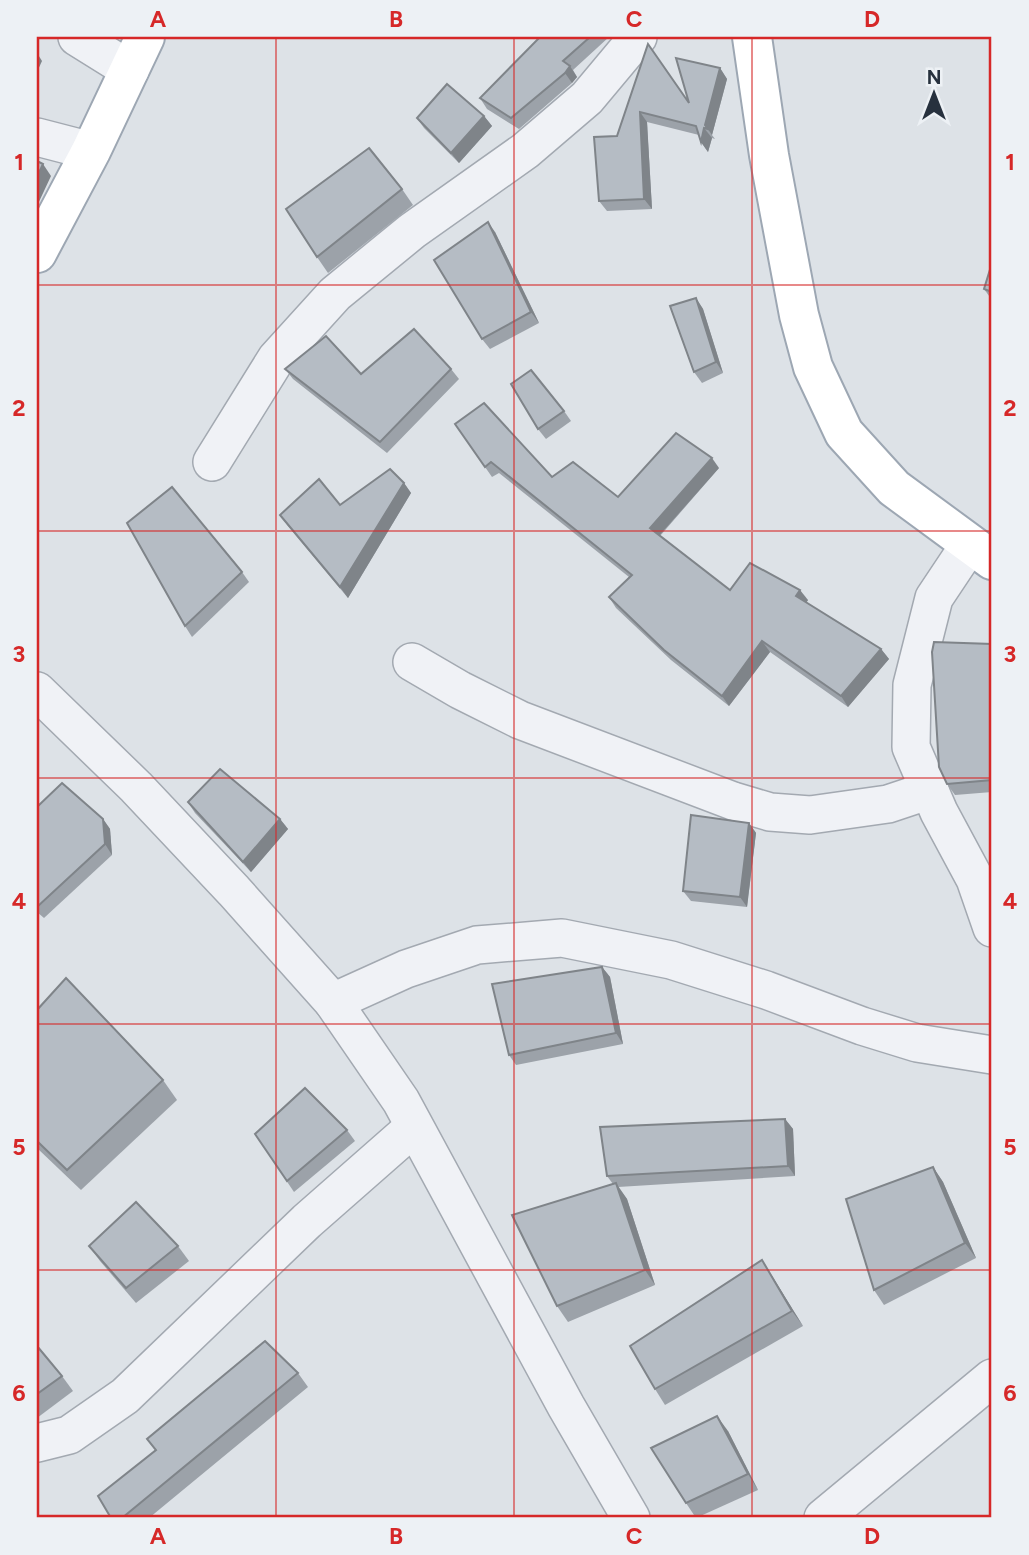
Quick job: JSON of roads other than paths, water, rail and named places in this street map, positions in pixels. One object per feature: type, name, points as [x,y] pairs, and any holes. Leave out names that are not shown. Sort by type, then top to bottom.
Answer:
[{"type":"main road","points":[[752,37],[769,155],[799,315],[813,368],[844,433],[894,488],[981,552]]},
{"type":"main road","points":[[37,253],[91,151],[137,53]]},
{"type":"street","points":[[77,37],[137,53]]},
{"type":"street","points":[[212,462],[276,359],[335,294],[412,231],[525,151],[587,98],[638,37]]},
{"type":"street","points":[[37,137],[91,151]]},
{"type":"street","points":[[981,552],[934,598],[912,685],[911,747],[975,879],[992,928]]},
{"type":"street","points":[[412,662],[520,720],[733,801],[770,812],[810,815],[888,804],[930,790]]},
{"type":"street","points":[[37,691],[136,787],[333,1002],[401,1101],[566,1406],[631,1518]]},
{"type":"street","points":[[333,1002],[406,969],[477,945],[562,938],[671,960],[917,1043],[992,1055]]},
{"type":"street","points":[[37,1443],[69,1435],[125,1396],[307,1221],[414,1126]]},
{"type":"street","points":[[843,1512],[992,1378]]}]
